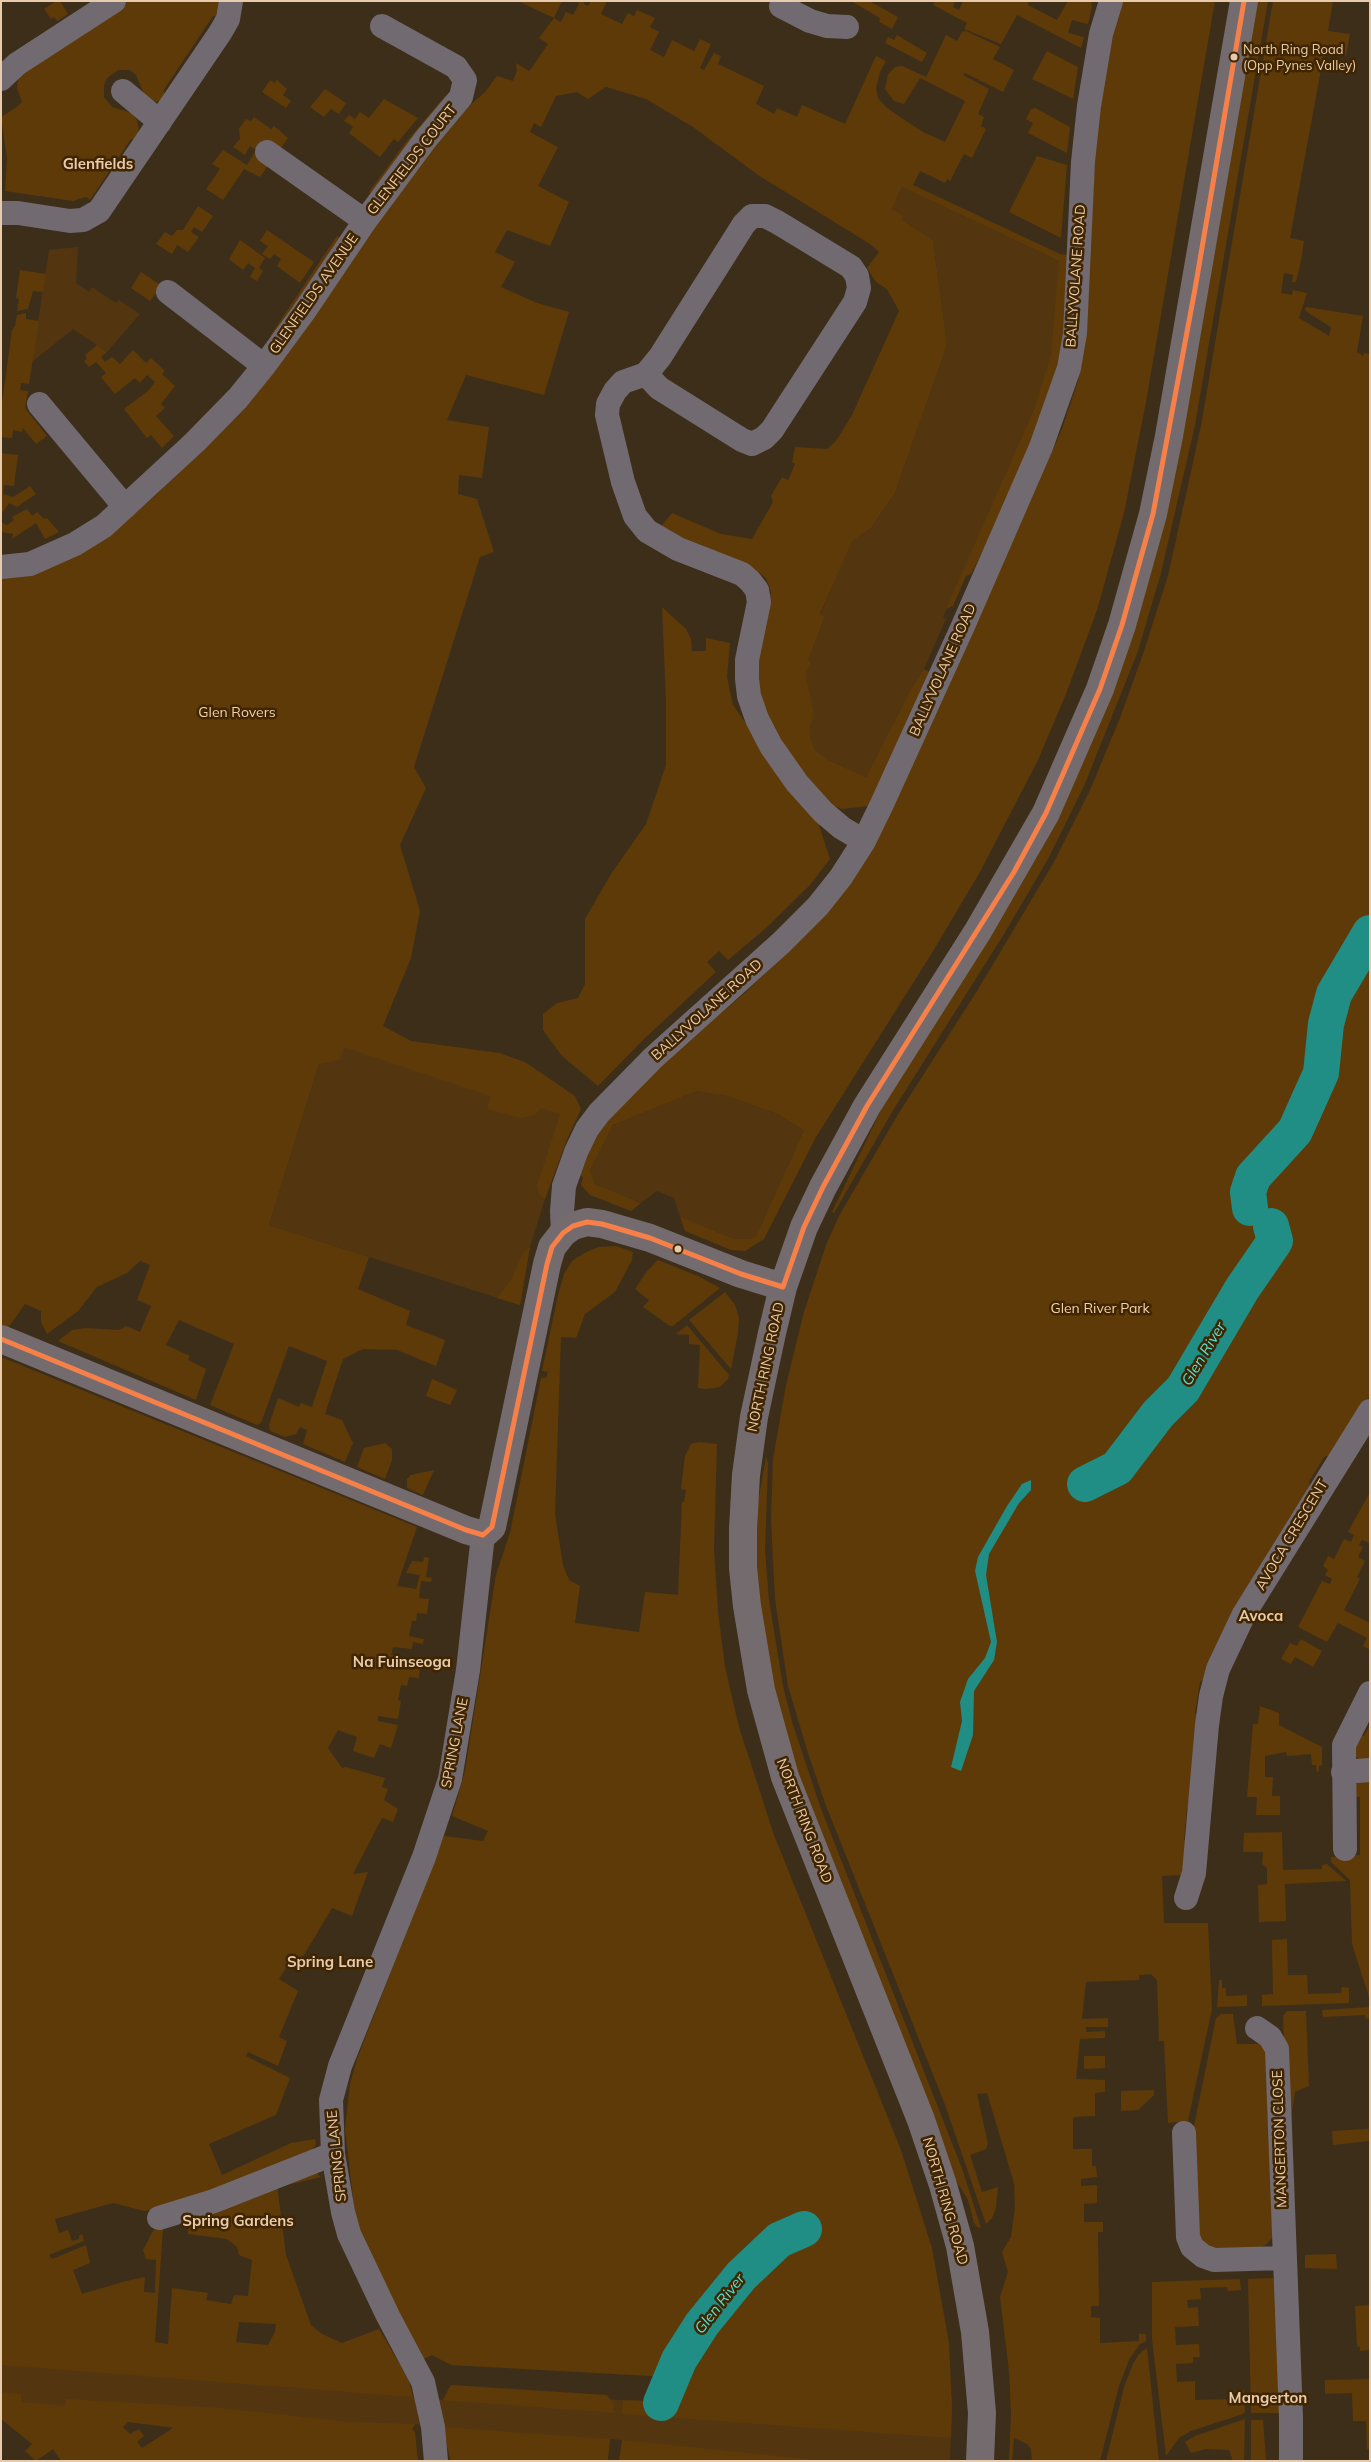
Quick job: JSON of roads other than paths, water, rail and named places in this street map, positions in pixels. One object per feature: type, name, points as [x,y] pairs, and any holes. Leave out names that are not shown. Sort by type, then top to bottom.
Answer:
[{"type":"main road","name":"NORTH RING ROAD","points":[[980,2461],[982,2413],[976,2332],[960,2246],[943,2185],[921,2120],[784,1777],[761,1690],[747,1606],[742,1529],[746,1475],[754,1417],[783,1288],[804,1227],[823,1187],[863,1114],[978,931],[1046,813],[1106,671],[1128,607],[1153,514],[1194,299],[1244,1]]},
{"type":"main road","points":[[563,1233],[573,1226],[587,1222],[602,1224],[650,1238],[741,1274],[783,1288]]},
{"type":"main road","name":"SPRING LANE","points":[[484,1535],[492,1527],[547,1264],[552,1247],[563,1233]]},
{"type":"main road","points":[[1,1339],[466,1530],[484,1535]]},
{"type":"street","points":[[1,78],[17,64],[114,1]]},
{"type":"street","points":[[1,213],[18,213],[70,221],[83,220],[100,211],[220,33],[228,19],[231,1]]},
{"type":"street","name":"BALLYVOLANE ROAD","points":[[563,1233],[564,1186],[576,1152],[599,1113],[647,1064],[747,976],[818,906],[841,878],[864,841],[963,626],[1037,456],[1069,368],[1075,333],[1083,162],[1089,106],[1101,34],[1111,1]]},
{"type":"street","points":[[778,3],[810,21],[827,26],[847,27]]},
{"type":"street","name":"GLENFIELDS COURT","points":[[365,221],[425,140],[461,97],[465,88],[465,80],[456,67],[382,26]]},
{"type":"street","points":[[123,91],[160,122]]},
{"type":"street","name":"GLENFIELDS AVENUE","points":[[1,567],[30,564],[59,552],[104,526],[195,442],[238,398],[264,366],[303,313],[365,221],[267,152]]},
{"type":"street","points":[[646,374],[660,388],[742,440],[752,444],[764,438],[772,430],[855,302],[859,288],[857,276],[851,267],[777,222],[765,216],[752,216],[744,224],[660,357],[646,374],[623,382],[608,404],[607,414],[624,482],[635,516],[647,531],[662,541],[742,574],[757,590],[759,602],[748,660],[747,679],[749,696],[757,719],[771,746],[797,783],[823,812],[842,828],[864,841]]},
{"type":"street","name":"GLENFIELDS AVENUE","points":[[168,292],[264,366]]},
{"type":"street","points":[[39,404],[125,508]]},
{"type":"street","name":"AVOCA CRESCENT","points":[[1186,1898],[1194,1873],[1209,1716],[1218,1669],[1244,1614],[1370,1412]]},
{"type":"street","name":"SPRING LANE","points":[[436,2461],[433,2427],[423,2382],[388,2316],[349,2234],[343,2212],[334,2154],[331,2100],[334,2087],[424,1857],[450,1779],[468,1670],[484,1535]]},
{"type":"street","points":[[1345,1849],[1344,1745],[1370,1693]]},
{"type":"street","points":[[1343,1772],[1370,1770]]},
{"type":"street","name":"MANGERTON CLOSE","points":[[1257,2028],[1270,2037],[1277,2049],[1291,2417],[1290,2461]]},
{"type":"street","points":[[1184,2133],[1188,2237],[1192,2247],[1203,2256],[1214,2260],[1284,2258]]},
{"type":"street","points":[[159,2218],[214,2201],[334,2154]]},
{"type":"water","points":[[1031,1480],[1031,1490],[1019,1503],[989,1554],[986,1575],[997,1642],[994,1660],[974,1691],[973,1735],[961,1771],[951,1767],[962,1721],[960,1702],[968,1679],[985,1658],[991,1642],[975,1571],[978,1557],[1022,1484]]},
{"type":"waterway","name":"Glen River","points":[[1250,1208],[1248,1192],[1253,1177],[1295,1131],[1321,1073],[1326,1024],[1334,994],[1370,933]]},
{"type":"waterway","name":"Glen River","points":[[1085,1484],[1117,1468],[1158,1414],[1183,1389],[1242,1289],[1275,1241],[1271,1226]]},
{"type":"waterway","name":"Glen River","points":[[661,2403],[679,2360],[702,2324],[741,2276],[779,2240],[804,2229]]},
{"type":"place","name":"North Ring Road (Opp Pynes Valley)","points":[[1234,57]]},
{"type":"district","name":"Glenfields","points":[[98,164]]},
{"type":"district","name":"Avoca","points":[[1261,1616]]},
{"type":"district","name":"Na Fuinseoga","points":[[402,1662]]},
{"type":"district","name":"Spring Lane","points":[[330,1962]]},
{"type":"district","name":"Spring Gardens","points":[[238,2221]]},
{"type":"district","name":"Mangerton","points":[[1268,2398]]},
{"type":"park label","name":"Glen Rovers","points":[[237,713]]},
{"type":"park label","name":"Glen River Park","points":[[1100,1309]]}]
